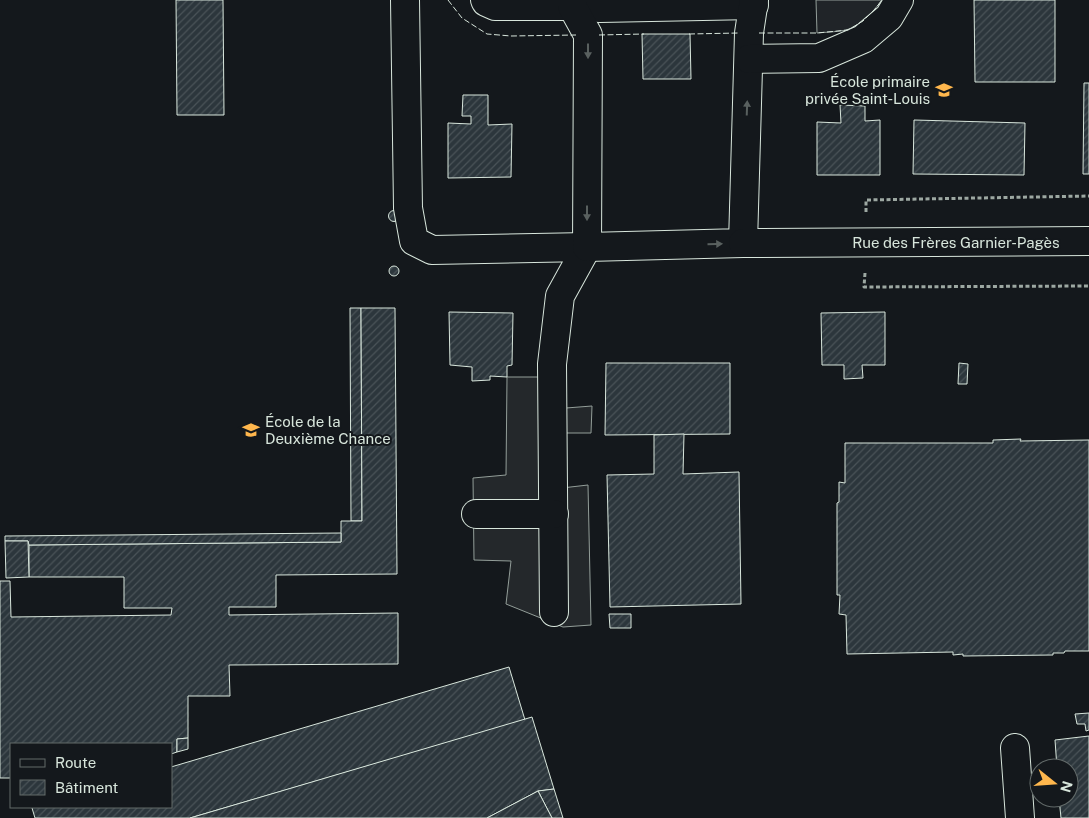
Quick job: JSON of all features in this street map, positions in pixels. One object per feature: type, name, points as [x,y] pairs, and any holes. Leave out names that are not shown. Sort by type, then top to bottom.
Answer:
[{"type":"street","name":"Rue des Frères Garnier-Pagès","points":[[405,0],[408,208],[414,241],[432,250],[743,243],[1089,241]]},
{"type":"street","points":[[485,0],[495,6],[572,3],[600,8],[754,3],[749,33],[743,243]]},
{"type":"street","points":[[749,59],[819,58],[863,39],[889,17],[898,0]]},
{"type":"street","points":[[554,612],[552,364],[560,296],[587,247],[588,35],[572,3]]},
{"type":"street","points":[[476,514],[554,514]]},
{"type":"street","points":[[1014,748],[1020,818]]},
{"type":"path","points":[[866,200],[1089,196]]},
{"type":"shaded area","points":[[816,0],[882,0],[867,17],[854,27],[842,31],[817,33]]},
{"type":"shaded area","points":[[507,377],[552,377],[553,409],[592,406],[591,433],[553,433],[553,489],[588,485],[591,625],[563,627],[506,604],[511,561],[474,560],[473,478],[506,475]]},
{"type":"building","points":[[176,0],[223,0],[224,115],[177,115]]},
{"type":"building","points":[[974,0],[1055,0],[1055,82],[975,82]]},
{"type":"building","points":[[642,34],[690,34],[691,79],[643,79]]},
{"type":"building","points":[[1084,83],[1089,83],[1089,174],[1083,174]]},
{"type":"building","points":[[463,95],[488,95],[488,125],[512,124],[511,177],[448,178],[448,123],[471,124],[471,116],[462,116]]},
{"type":"building","points":[[840,105],[865,106],[865,121],[880,120],[880,175],[817,175],[817,122],[841,123]]},
{"type":"building","points":[[914,120],[1025,123],[1024,175],[913,174]]},
{"type":"building","points":[[394,210],[400,216],[394,222],[388,216]]},
{"type":"building","points":[[392,266],[396,266],[399,271],[398,275],[392,276],[389,273],[389,269]]},
{"type":"building","points":[[350,308],[361,308],[362,521],[351,521]]},
{"type":"building","points":[[361,308],[395,308],[397,574],[276,575],[276,607],[229,607],[229,615],[398,613],[398,664],[229,665],[230,696],[188,696],[188,738],[177,739],[177,752],[172,754],[172,743],[10,743],[10,778],[0,778],[0,581],[10,581],[11,617],[171,615],[172,608],[124,608],[124,577],[29,577],[29,545],[341,542],[341,521],[362,521]]},
{"type":"building","points":[[449,312],[513,313],[512,365],[507,366],[507,377],[490,376],[490,380],[472,381],[472,367],[450,365]]},
{"type":"building","points":[[885,312],[885,365],[862,365],[863,378],[844,379],[844,365],[822,365],[821,313]]},
{"type":"building","points":[[606,363],[730,363],[730,434],[605,435]]},
{"type":"building","points":[[959,363],[968,364],[967,384],[958,384]]},
{"type":"building","points":[[684,434],[683,474],[739,472],[741,604],[610,607],[607,475],[654,474],[654,435]]},
{"type":"building","points":[[1021,439],[1020,441],[1089,440],[1089,651],[1065,651],[1064,653],[1053,653],[1053,655],[963,656],[963,654],[953,655],[953,652],[847,654],[846,615],[839,614],[840,595],[837,595],[837,503],[839,502],[839,482],[845,483],[845,443],[993,443],[993,440]]},
{"type":"building","points":[[341,533],[341,542],[29,545],[28,541],[5,541],[5,536]]},
{"type":"building","points":[[5,541],[28,541],[29,577],[6,578]]},
{"type":"building","points":[[609,614],[631,614],[631,628],[610,628]]},
{"type":"building","points":[[509,667],[525,720],[190,818],[35,818],[32,808],[172,808],[172,767]]},
{"type":"building","points":[[1089,713],[1089,730],[1086,731],[1085,724],[1077,724],[1075,714]]},
{"type":"building","points":[[532,717],[554,789],[538,791],[487,818],[190,818]]},
{"type":"building","points":[[1089,736],[1089,818],[1061,818],[1060,808],[1079,808],[1079,758],[1056,758],[1055,740]]},
{"type":"building","points":[[188,738],[188,749],[177,752],[177,739]]},
{"type":"building","points":[[554,789],[563,818],[552,818],[538,791]]},
{"type":"building","points":[[538,791],[552,818],[487,818]]},
{"type":"fence","points":[[448,0],[462,18],[487,34],[511,36],[576,35]]},
{"type":"fence","points":[[759,33],[817,33],[848,30],[863,21],[882,0]]},
{"type":"fence","points":[[689,34],[739,33]]},
{"type":"fence","points":[[599,35],[644,34]]},
{"type":"place","name":"École primaire privée Saint-Louis","points":[[944,90]]},
{"type":"place","name":"École de la Deuxième Chance","points":[[251,430]]}]
